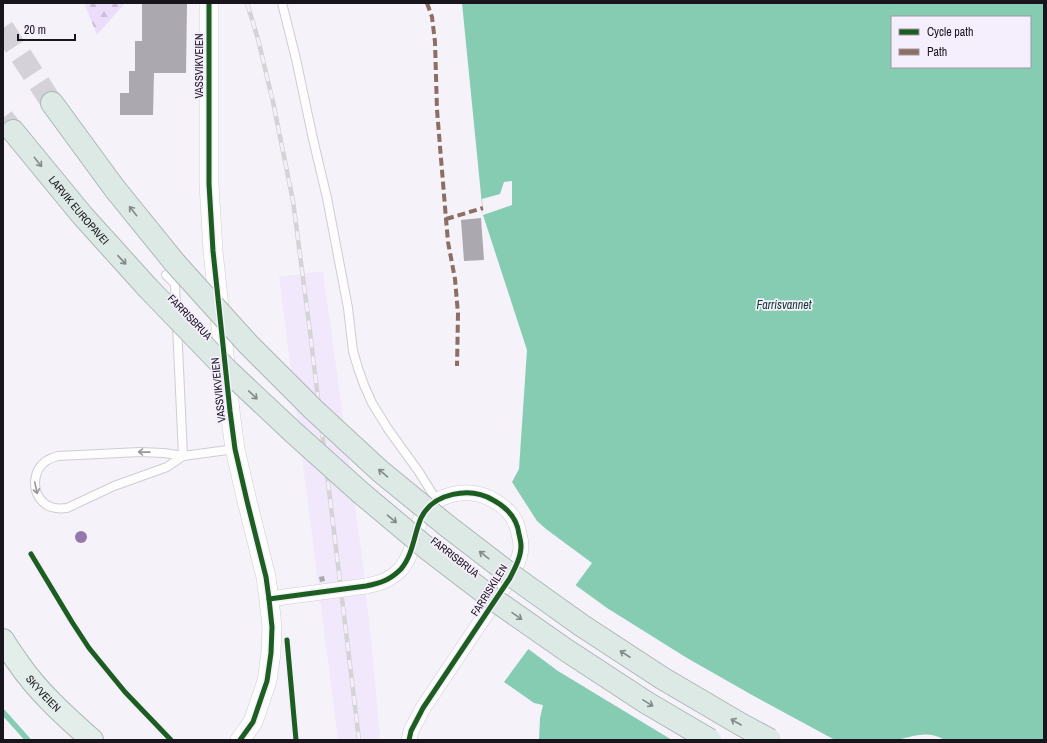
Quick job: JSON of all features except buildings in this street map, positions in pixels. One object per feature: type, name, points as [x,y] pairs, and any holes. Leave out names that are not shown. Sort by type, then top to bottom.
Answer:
[{"type":"highway","points":[[52,103],[171,269]]},
{"type":"highway","name":"LARVIK EUROPAVEI","points":[[13,131],[82,215],[147,287]]},
{"type":"highway","name":"FARRISBRUA","points":[[171,269],[314,410],[380,471],[446,525],[511,575],[581,625],[662,678],[770,740]]},
{"type":"highway","name":"FARRISBRUA","points":[[147,287],[228,371],[293,432],[361,493],[429,550],[493,599],[566,650],[647,703],[710,740]]},
{"type":"highway","name":"SKYVEIEN","points":[[3,640],[17,661],[40,690],[92,740]]},
{"type":"street","name":"VASSVIKVEIEN","points":[[209,3],[209,184],[213,250],[235,449],[266,577],[272,640],[267,681],[253,731],[240,740]]},
{"type":"street","name":"FARRISKILEN","points":[[269,599],[366,586],[380,583],[391,578],[402,568],[408,557],[421,519],[425,512],[437,501],[454,493],[463,492],[488,496],[502,505],[512,516],[519,531],[521,546],[518,562],[510,578],[423,708],[411,731],[409,740]]},
{"type":"lane","points":[[282,3],[327,198],[348,308],[353,351],[358,368],[372,403],[437,501]]},
{"type":"lane","points":[[171,269],[175,284],[183,456]]},
{"type":"lane","points":[[183,456],[167,468],[114,486],[67,508],[55,508],[44,502],[38,496],[35,488],[36,474],[39,469],[47,460],[58,456],[140,452],[164,453],[183,456],[235,449]]},
{"type":"shaded area","points":[[323,271],[363,564],[380,740],[338,740],[279,277]]},
{"type":"green space","points":[[84,3],[125,3],[97,35]]},
{"type":"water","name":"Farrisvannet","points":[[462,3],[1044,3],[1044,740],[945,740],[933,735],[921,735],[897,740],[539,740],[540,718],[543,705],[534,703],[504,682],[592,563],[537,521],[512,482],[519,469],[527,350],[483,215]]},
{"type":"pier","points":[[512,181],[512,205],[483,215],[482,199],[500,194],[504,182]]},
{"type":"pier","points":[[574,584],[607,608],[687,658],[835,740],[672,740],[558,671],[527,648]]},
{"type":"waterway","points":[[3,712],[28,740]]},
{"type":"tunnel","points":[[3,28],[52,103]]},
{"type":"tunnel","points":[[3,118],[13,131]]},
{"type":"railway","points":[[247,3],[258,39],[273,102],[293,201],[359,740]]},
{"type":"marked path","points":[[427,3],[432,17],[435,42],[437,110],[446,219],[448,242],[455,279],[458,314],[457,366]]},
{"type":"marked path","points":[[446,219],[483,208]]},
{"type":"cycle path","points":[[209,3],[209,184],[213,251],[235,449],[266,577],[272,627],[271,653],[267,681],[253,722],[240,740]]},
{"type":"cycle path","points":[[269,599],[366,586],[389,578],[397,573],[405,563],[411,551],[421,518],[427,509],[434,503],[453,494],[474,493],[484,496],[502,506],[510,514],[518,528],[521,544],[520,554],[510,578],[423,708],[411,731],[409,740]]},
{"type":"cycle path","points":[[31,554],[89,648],[125,692],[171,740]]},
{"type":"cycle path","points":[[287,640],[296,740]]}]
